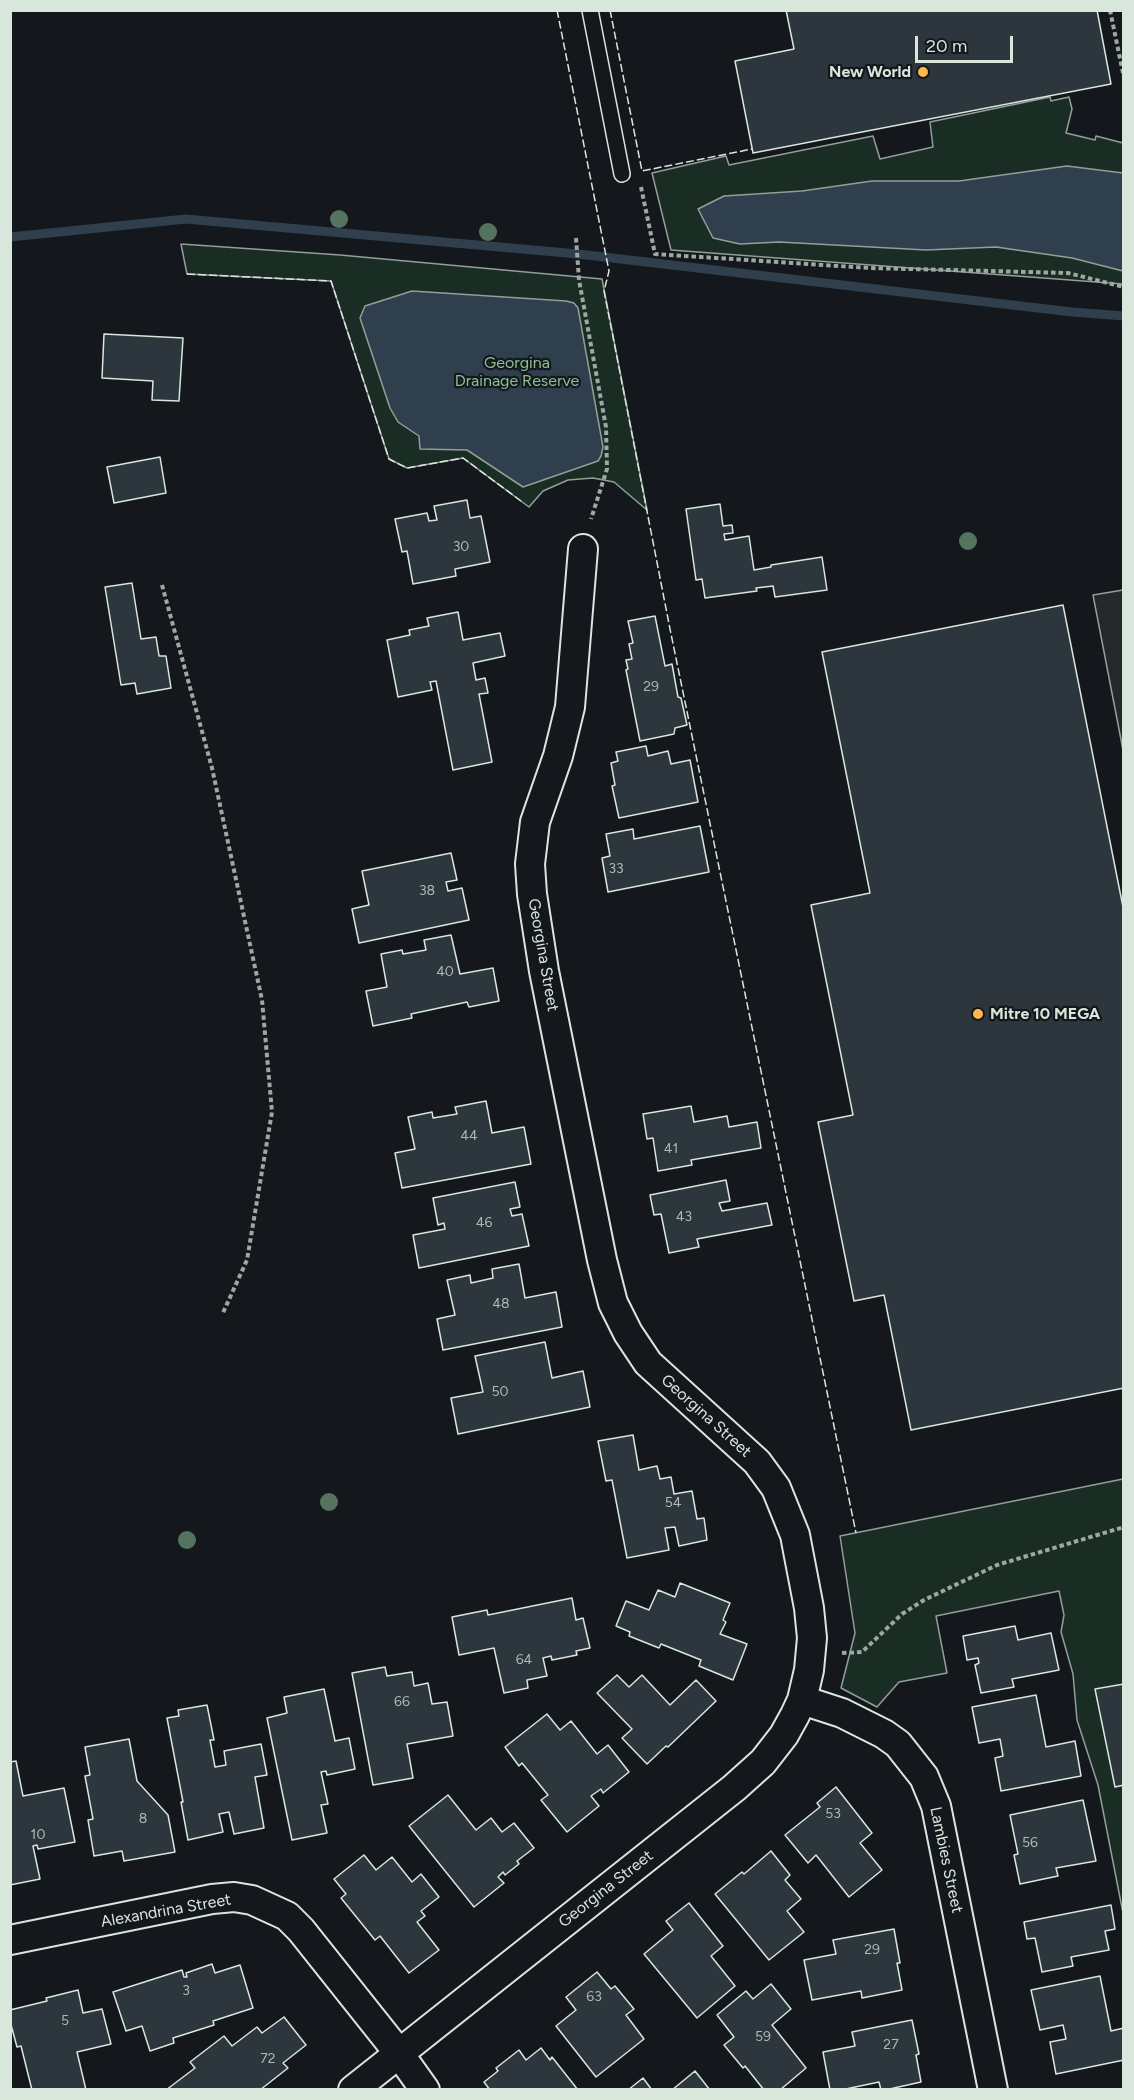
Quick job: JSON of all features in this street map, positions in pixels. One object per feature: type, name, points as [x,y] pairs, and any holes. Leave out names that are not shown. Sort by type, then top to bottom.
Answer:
[{"type":"street","name":"Georgina Street","points":[[353,2090],[398,2052],[735,1788],[784,1736],[802,1700],[809,1670],[812,1638],[809,1608],[795,1535],[776,1488],[757,1462],[648,1363],[628,1333],[613,1303],[602,1260],[544,971],[532,894],[530,864],[535,822],[558,756],[568,716],[583,549]]},
{"type":"street","name":"Lambies Street","points":[[802,1700],[842,1713],[884,1734],[898,1744],[924,1777],[936,1806],[993,2090]]},
{"type":"street","name":"Alexandrina Street","points":[[10,1940],[212,1899],[234,1897],[252,1900],[287,1916],[301,1930],[398,2052],[425,2090]]},
{"type":"lane","points":[[590,10],[622,174]]},
{"type":"path","points":[[1110,10],[1124,78]]},
{"type":"path","points":[[622,174],[641,185],[655,254],[870,268],[1068,273],[1124,287]]},
{"type":"path","points":[[576,238],[583,309],[606,427],[607,458],[607,469],[583,549]]},
{"type":"path","points":[[162,585],[212,768],[262,1000],[272,1112],[247,1260],[222,1315]]},
{"type":"path","points":[[837,1653],[862,1652],[902,1614],[924,1600],[997,1565],[1124,1527]]},
{"type":"green space","points":[[1050,97],[1051,101],[1069,97],[1072,109],[1066,133],[1095,140],[1096,136],[1123,143],[1123,284],[671,250],[652,173],[726,156],[729,165],[873,136],[880,159],[933,147],[930,122]]},
{"type":"green space","name":"Georgina Drainage Reserve","points":[[181,244],[340,255],[602,279],[647,510],[614,482],[593,478],[568,480],[543,491],[529,507],[463,458],[407,468],[389,459],[331,281],[187,274]]},
{"type":"green space","points":[[1123,1479],[1123,1913],[1098,1785],[1077,1720],[1073,1674],[1061,1632],[1064,1615],[1059,1591],[936,1616],[947,1673],[899,1682],[877,1707],[841,1688],[855,1633],[840,1536]]},
{"type":"shaded area","points":[[1124,590],[1123,750],[1093,595]]},
{"type":"water","points":[[1067,166],[1123,173],[1123,271],[1072,258],[996,247],[926,250],[779,242],[740,244],[713,238],[698,209],[724,196],[802,191],[872,181],[959,181]]},
{"type":"water","points":[[412,291],[574,303],[578,308],[603,447],[598,461],[523,487],[467,450],[420,449],[419,436],[398,422],[390,408],[360,318],[365,306]]},
{"type":"building","name":"New World","points":[[786,10],[1097,10],[1111,84],[753,153],[735,61],[794,49]]},
{"type":"building","points":[[104,334],[183,338],[179,401],[152,400],[153,381],[102,378]]},
{"type":"building","points":[[160,457],[166,493],[114,503],[107,467]]},
{"type":"building","points":[[467,500],[470,518],[481,516],[490,562],[455,569],[456,576],[413,584],[407,551],[402,552],[395,519],[427,513],[429,521],[437,520],[434,506]]},
{"type":"building","points":[[720,504],[723,526],[732,525],[733,533],[724,534],[725,540],[749,536],[754,570],[822,557],[827,590],[775,597],[773,586],[756,588],[757,591],[705,598],[702,579],[696,580],[686,509]]},
{"type":"building","points":[[132,583],[141,639],[156,637],[159,656],[166,656],[171,688],[137,694],[135,683],[121,685],[105,587]]},
{"type":"building","name":"Mitre 10 MEGA","points":[[1063,605],[1124,912],[1124,1388],[911,1430],[884,1295],[854,1301],[818,1122],[853,1115],[811,905],[870,893],[822,652]]},
{"type":"building","points":[[458,612],[463,640],[500,633],[505,656],[473,663],[476,680],[485,678],[488,693],[479,694],[492,762],[453,770],[436,681],[430,682],[432,690],[398,697],[387,640],[410,635],[409,630],[429,626],[427,618]]},
{"type":"building","points":[[655,616],[665,666],[672,664],[678,697],[681,698],[687,725],[675,728],[674,734],[640,741],[626,670],[628,669],[626,660],[632,659],[629,644],[633,643],[628,621]]},
{"type":"building","points":[[646,746],[648,756],[668,751],[671,764],[690,760],[698,802],[619,818],[612,786],[615,785],[611,763],[618,761],[616,752]]},
{"type":"building","points":[[700,826],[709,872],[608,892],[602,858],[610,856],[606,834],[633,829],[634,839]]},
{"type":"building","points":[[451,853],[457,880],[446,882],[448,891],[462,888],[469,920],[359,943],[352,909],[369,905],[362,871]]},
{"type":"building","points":[[451,935],[460,974],[493,968],[499,1001],[469,1007],[467,1002],[411,1014],[412,1018],[373,1026],[366,991],[387,987],[381,954],[402,950],[403,954],[426,950],[424,940]]},
{"type":"building","points":[[486,1101],[492,1133],[524,1127],[531,1164],[402,1188],[395,1153],[415,1149],[408,1117],[432,1112],[433,1118],[457,1114],[455,1107]]},
{"type":"building","points":[[691,1106],[694,1122],[727,1116],[729,1127],[757,1122],[761,1148],[691,1160],[692,1165],[658,1171],[653,1138],[647,1139],[643,1114]]},
{"type":"building","points":[[726,1180],[730,1201],[719,1203],[722,1211],[767,1203],[772,1225],[697,1239],[699,1247],[669,1253],[661,1214],[654,1215],[650,1195]]},
{"type":"building","points":[[515,1182],[520,1207],[510,1209],[512,1216],[522,1214],[529,1246],[419,1268],[413,1235],[445,1229],[444,1223],[438,1225],[433,1198]]},
{"type":"building","points":[[519,1264],[525,1298],[556,1292],[562,1327],[443,1350],[437,1319],[455,1315],[447,1280],[470,1275],[471,1283],[493,1278],[492,1269]]},
{"type":"building","points":[[545,1342],[552,1378],[583,1371],[590,1407],[458,1434],[451,1398],[483,1392],[475,1356]]},
{"type":"building","points":[[633,1435],[639,1470],[657,1466],[660,1479],[671,1477],[674,1494],[692,1491],[697,1519],[704,1518],[707,1540],[679,1546],[675,1527],[665,1528],[669,1550],[627,1558],[612,1480],[606,1481],[598,1441]]},
{"type":"building","points":[[680,1583],[730,1603],[723,1620],[726,1622],[720,1634],[747,1644],[733,1680],[699,1666],[701,1660],[661,1644],[659,1648],[629,1636],[630,1632],[616,1626],[626,1601],[649,1610],[658,1590],[675,1597]]},
{"type":"building","points":[[572,1598],[576,1620],[583,1618],[590,1648],[576,1651],[577,1655],[552,1660],[551,1656],[543,1658],[547,1676],[527,1680],[528,1688],[504,1693],[494,1648],[459,1655],[452,1617],[487,1610],[488,1615]]},
{"type":"building","points":[[1015,1626],[1018,1640],[1051,1633],[1059,1670],[1012,1679],[1014,1687],[981,1693],[975,1665],[979,1663],[978,1658],[967,1660],[963,1636]]},
{"type":"building","points":[[385,1667],[387,1676],[412,1672],[414,1686],[428,1683],[432,1704],[447,1702],[453,1736],[407,1744],[413,1778],[373,1785],[352,1673]]},
{"type":"building","points":[[617,1675],[629,1687],[642,1675],[670,1705],[696,1680],[716,1701],[647,1764],[622,1738],[632,1729],[597,1693]]},
{"type":"building","points":[[1124,1684],[1124,1785],[1115,1787],[1095,1689]]},
{"type":"building","points":[[324,1689],[335,1741],[349,1738],[355,1769],[327,1775],[326,1771],[321,1772],[328,1804],[321,1805],[327,1833],[292,1840],[267,1718],[287,1713],[284,1697]]},
{"type":"building","points":[[1036,1695],[1046,1747],[1075,1741],[1081,1776],[1001,1791],[995,1758],[1003,1756],[1000,1739],[979,1743],[972,1707]]},
{"type":"building","points":[[207,1705],[214,1740],[210,1740],[215,1767],[226,1765],[224,1751],[261,1744],[267,1775],[255,1777],[264,1828],[234,1834],[229,1812],[219,1814],[223,1832],[188,1840],[167,1718],[179,1716],[178,1710]]},
{"type":"building","points":[[547,1714],[560,1730],[571,1721],[597,1754],[608,1745],[629,1772],[603,1793],[601,1789],[591,1796],[599,1806],[567,1832],[541,1800],[548,1795],[522,1763],[519,1766],[505,1747]]},
{"type":"building","points":[[129,1739],[137,1781],[168,1815],[175,1852],[124,1861],[122,1851],[94,1856],[88,1820],[93,1819],[85,1776],[90,1775],[85,1747]]},
{"type":"building","points":[[16,1761],[23,1796],[64,1788],[75,1842],[38,1849],[37,1845],[33,1846],[40,1879],[10,1885],[10,1762]]},
{"type":"building","points":[[836,1787],[872,1833],[860,1843],[882,1870],[849,1897],[816,1855],[808,1863],[785,1835],[820,1807],[817,1803]]},
{"type":"building","points":[[448,1795],[476,1830],[491,1818],[502,1832],[514,1823],[534,1848],[517,1861],[519,1864],[505,1875],[503,1872],[498,1877],[504,1883],[474,1907],[409,1826]]},
{"type":"building","points":[[1083,1800],[1096,1861],[1056,1868],[1058,1876],[1020,1884],[1014,1855],[1018,1854],[1010,1815]]},
{"type":"building","points":[[771,1851],[790,1875],[785,1880],[801,1899],[787,1911],[804,1932],[769,1960],[715,1894]]},
{"type":"building","points":[[364,1855],[376,1870],[392,1857],[412,1882],[421,1874],[439,1897],[421,1911],[425,1916],[417,1922],[439,1950],[409,1973],[380,1936],[375,1940],[341,1898],[346,1894],[334,1879]]},
{"type":"building","points":[[689,1903],[723,1946],[711,1956],[735,1986],[697,2018],[644,1954],[673,1930],[666,1921]]},
{"type":"building","points":[[1111,1905],[1115,1929],[1105,1931],[1109,1950],[1071,1957],[1073,1966],[1042,1972],[1035,1938],[1027,1939],[1024,1922]]},
{"type":"building","points":[[894,1929],[902,1990],[862,1998],[861,1991],[812,2000],[804,1960],[836,1954],[833,1940]]},
{"type":"building","points":[[212,1964],[215,1973],[240,1965],[253,2008],[213,2021],[214,2025],[173,2038],[174,2043],[150,2051],[142,2026],[126,2031],[113,1992],[182,1970],[184,1977],[187,1977],[186,1973]]},
{"type":"building","points":[[597,1972],[611,1989],[615,1986],[634,2009],[626,2015],[644,2039],[596,2077],[556,2026],[576,2010],[566,1997]]},
{"type":"building","points":[[1100,1976],[1111,2031],[1124,2028],[1124,2060],[1056,2074],[1050,2042],[1066,2039],[1063,2025],[1040,2030],[1031,1990]]},
{"type":"building","points":[[771,1984],[791,2009],[772,2025],[806,2068],[780,2090],[764,2090],[745,2066],[743,2068],[724,2045],[734,2037],[717,2015],[746,1991],[753,1999]]},
{"type":"building","points":[[78,1990],[83,2013],[102,2009],[111,2044],[77,2052],[86,2090],[32,2090],[21,2046],[17,2047],[10,2021],[10,2010],[47,2001],[46,1998]]},
{"type":"building","points":[[284,2017],[306,2045],[283,2063],[288,2068],[260,2090],[166,2090],[195,2068],[190,2062],[224,2036],[232,2046],[257,2027],[262,2033]]},
{"type":"building","points":[[912,2020],[919,2054],[916,2055],[921,2082],[885,2090],[881,2090],[879,2082],[830,2090],[823,2052],[855,2046],[852,2032]]},
{"type":"building","points":[[541,2048],[550,2060],[552,2057],[578,2090],[490,2090],[484,2082],[498,2071],[496,2068],[519,2050],[526,2060]]},
{"type":"building","points":[[695,2071],[710,2090],[672,2090]]},
{"type":"building","points":[[643,2078],[652,2090],[628,2090]]},
{"type":"waterway","points":[[10,237],[186,219],[578,254],[1072,312],[1124,316]]},
{"type":"fence","points":[[557,10],[609,271],[604,291],[670,629],[856,1533]]},
{"type":"fence","points":[[610,10],[642,171],[752,149]]},
{"type":"fence","points":[[187,274],[331,281],[389,459],[407,468],[463,458],[521,501]]},
{"type":"place","name":"New World","points":[[923,72]]},
{"type":"place","name":"Mitre 10 MEGA","points":[[978,1014]]}]
